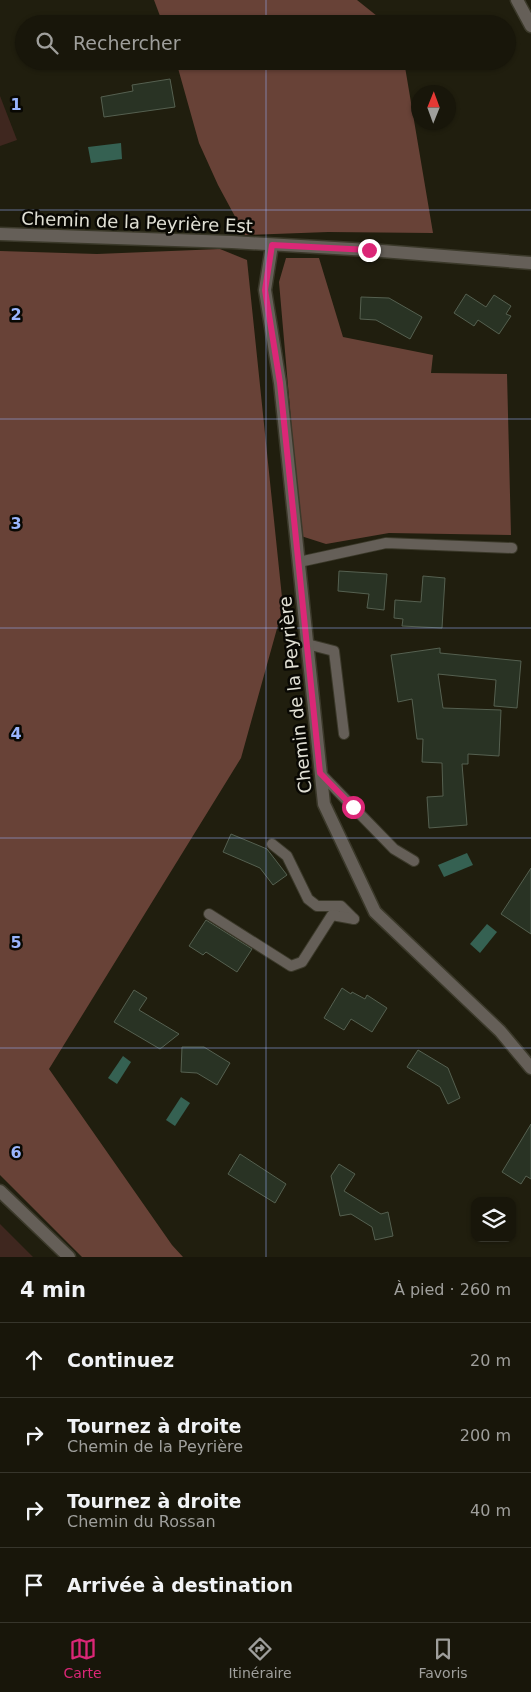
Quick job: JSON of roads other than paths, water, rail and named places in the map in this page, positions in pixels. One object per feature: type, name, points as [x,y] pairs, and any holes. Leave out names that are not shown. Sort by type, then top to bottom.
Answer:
[{"type":"street","points":[[517,0],[531,26]]},
{"type":"street","name":"Chemin de la Peyrière Est","points":[[0,234],[369,250],[531,263]]},
{"type":"street","name":"Chemin de la Peyrière","points":[[272,245],[265,290],[280,383],[324,804],[375,912],[500,1031],[531,1068]]},
{"type":"street","points":[[0,1191],[69,1257]]},
{"type":"lane","points":[[299,562],[386,542],[512,548]]},
{"type":"lane","points":[[307,644],[334,651],[344,734]]},
{"type":"lane","points":[[320,773],[394,850],[414,861]]},
{"type":"lane","points":[[209,914],[291,966],[302,962],[332,915],[354,918],[341,906],[317,906],[308,899],[287,856],[272,844]]}]
